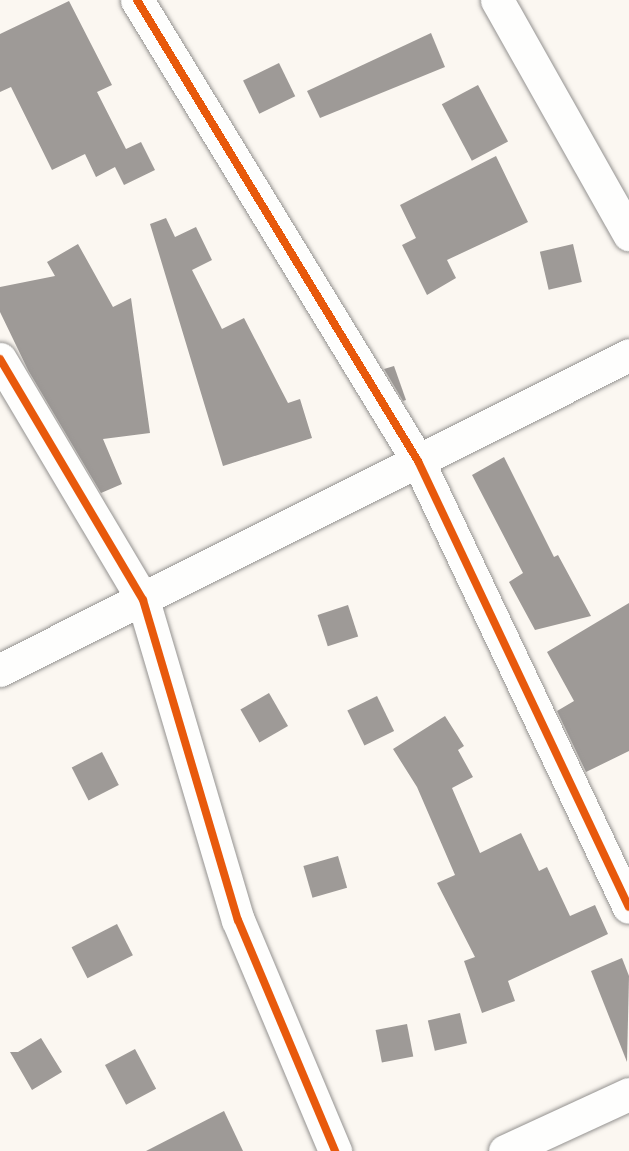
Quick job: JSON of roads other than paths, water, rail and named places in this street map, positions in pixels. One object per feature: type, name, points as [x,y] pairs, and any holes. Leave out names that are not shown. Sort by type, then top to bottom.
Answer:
[{"type":"street","points":[[137,0],[418,461],[629,907]]},
{"type":"street","points":[[497,0],[629,234]]},
{"type":"street","points":[[0,670],[629,355]]},
{"type":"street","points":[[0,359],[143,600],[238,920],[335,1151]]},
{"type":"street","points":[[505,1151],[629,1094]]}]
